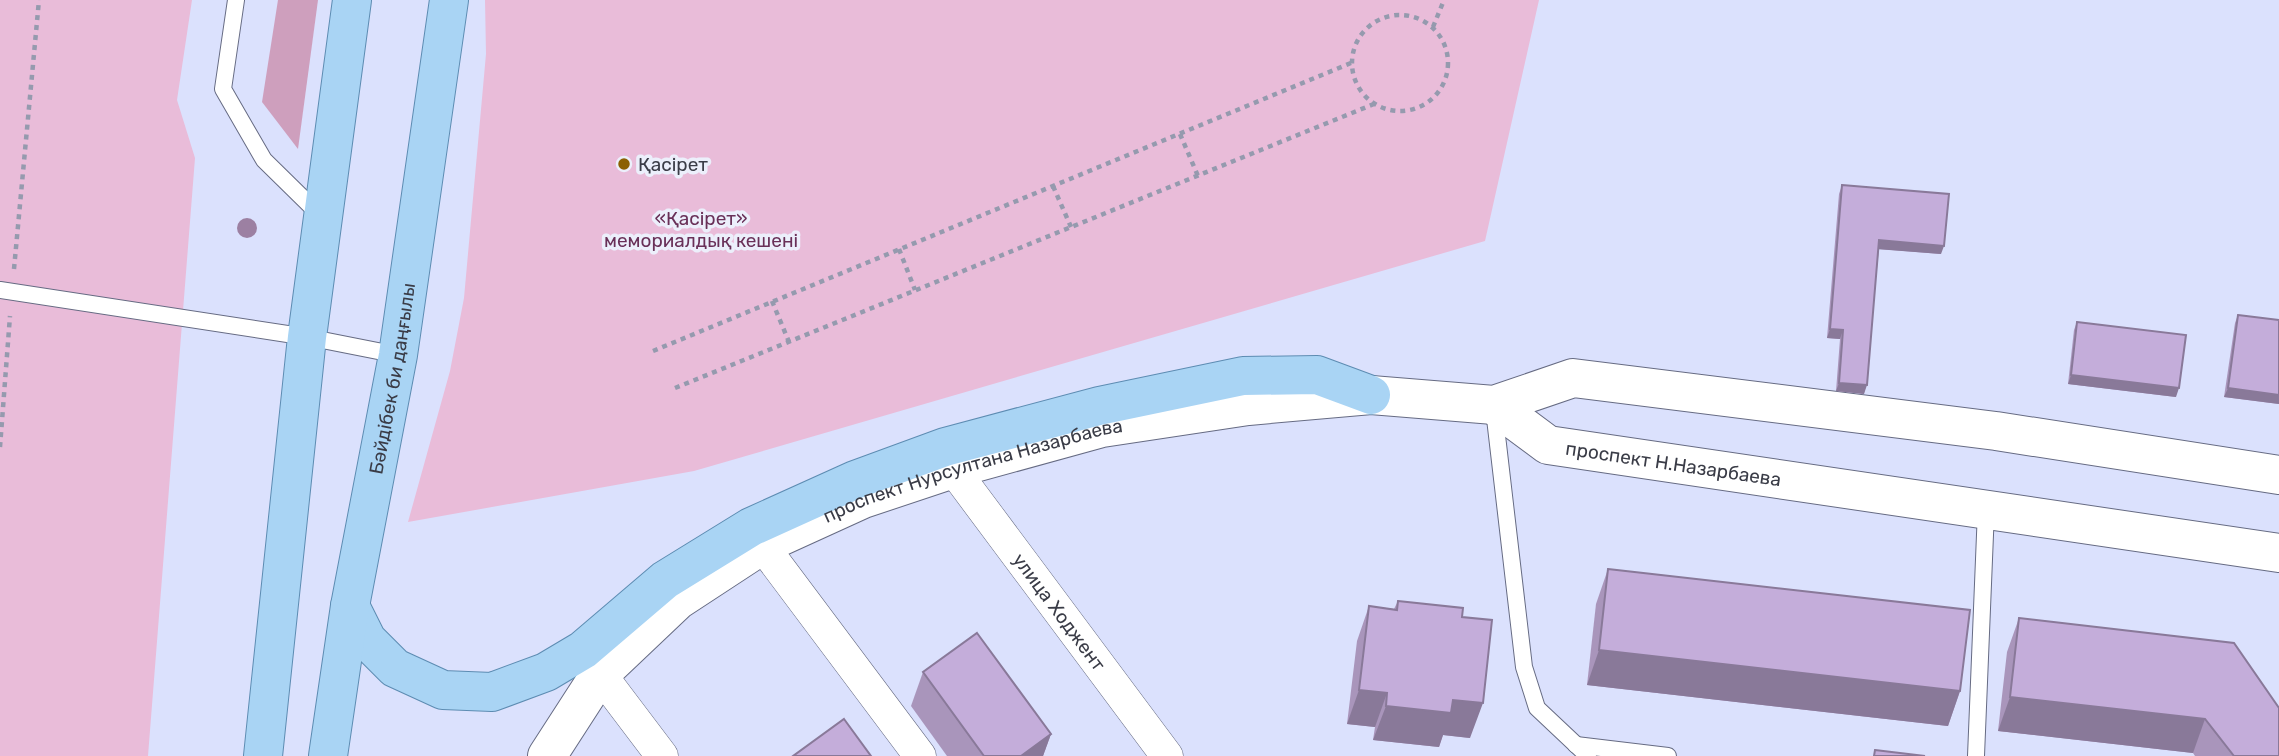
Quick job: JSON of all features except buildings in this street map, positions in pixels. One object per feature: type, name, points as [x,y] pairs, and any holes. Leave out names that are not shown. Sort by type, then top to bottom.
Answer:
[{"type":"main road","points":[[263,756],[307,337],[352,0]]},
{"type":"main road","name":"Бәйдібек би даңғылы","points":[[328,756],[350,607],[398,355],[449,0]]},
{"type":"main road","points":[[350,607],[368,640],[395,668],[443,690],[492,692],[546,672],[583,650],[665,580],[751,527],[855,480],[945,447],[1099,406],[1243,376],[1317,375],[1371,395]]},
{"type":"main road","points":[[1494,405],[1573,378],[1996,431],[2279,475]]},
{"type":"main road","name":"проспект Нурсултана Назарбаева","points":[[547,756],[600,674],[678,600],[762,545],[863,499],[953,468],[1102,428],[1248,406],[1371,395],[1494,405]]},
{"type":"main road","name":"проспект Н.Назарбаева","points":[[1494,405],[1548,445],[2279,553]]},
{"type":"street","name":"улица Ходжент","points":[[953,468],[1167,756]]},
{"type":"street","points":[[762,545],[920,756]]},
{"type":"street","points":[[600,674],[662,756]]},
{"type":"lane","points":[[236,0],[223,89],[264,160],[323,218]]},
{"type":"lane","points":[[6,291],[307,337],[398,355]]},
{"type":"lane","points":[[1494,405],[1524,667],[1537,708],[1582,751],[1668,756]]},
{"type":"lane","points":[[1976,756],[1986,510]]},
{"type":"path","points":[[0,447],[6,291],[39,0]]},
{"type":"path","points":[[1433,27],[1444,0]]},
{"type":"path","points":[[1404,14],[1420,18],[1433,27],[1449,54],[1449,70],[1434,98],[1421,107],[1405,111],[1389,111],[1362,94],[1354,80],[1351,64],[1361,33],[1388,16],[1404,14]]},
{"type":"path","points":[[653,351],[1351,64]]},
{"type":"path","points":[[675,388],[1374,104]]},
{"type":"path","points":[[1180,134],[1198,176]]},
{"type":"path","points":[[1053,186],[1071,227]]},
{"type":"path","points":[[899,249],[915,290]]},
{"type":"path","points":[[772,301],[789,342]]},
{"type":"green space","points":[[0,0],[192,0],[177,100],[195,158],[148,756],[0,756]]},
{"type":"green space","name":"«Қасірет» мемориалдық кешені","points":[[485,0],[1539,0],[1485,241],[694,471],[408,522],[450,371],[464,298],[486,54]]},
{"type":"shaded area","points":[[278,0],[318,0],[298,149],[262,102]]},
{"type":"place","name":"Қасірет","points":[[624,164]]}]
